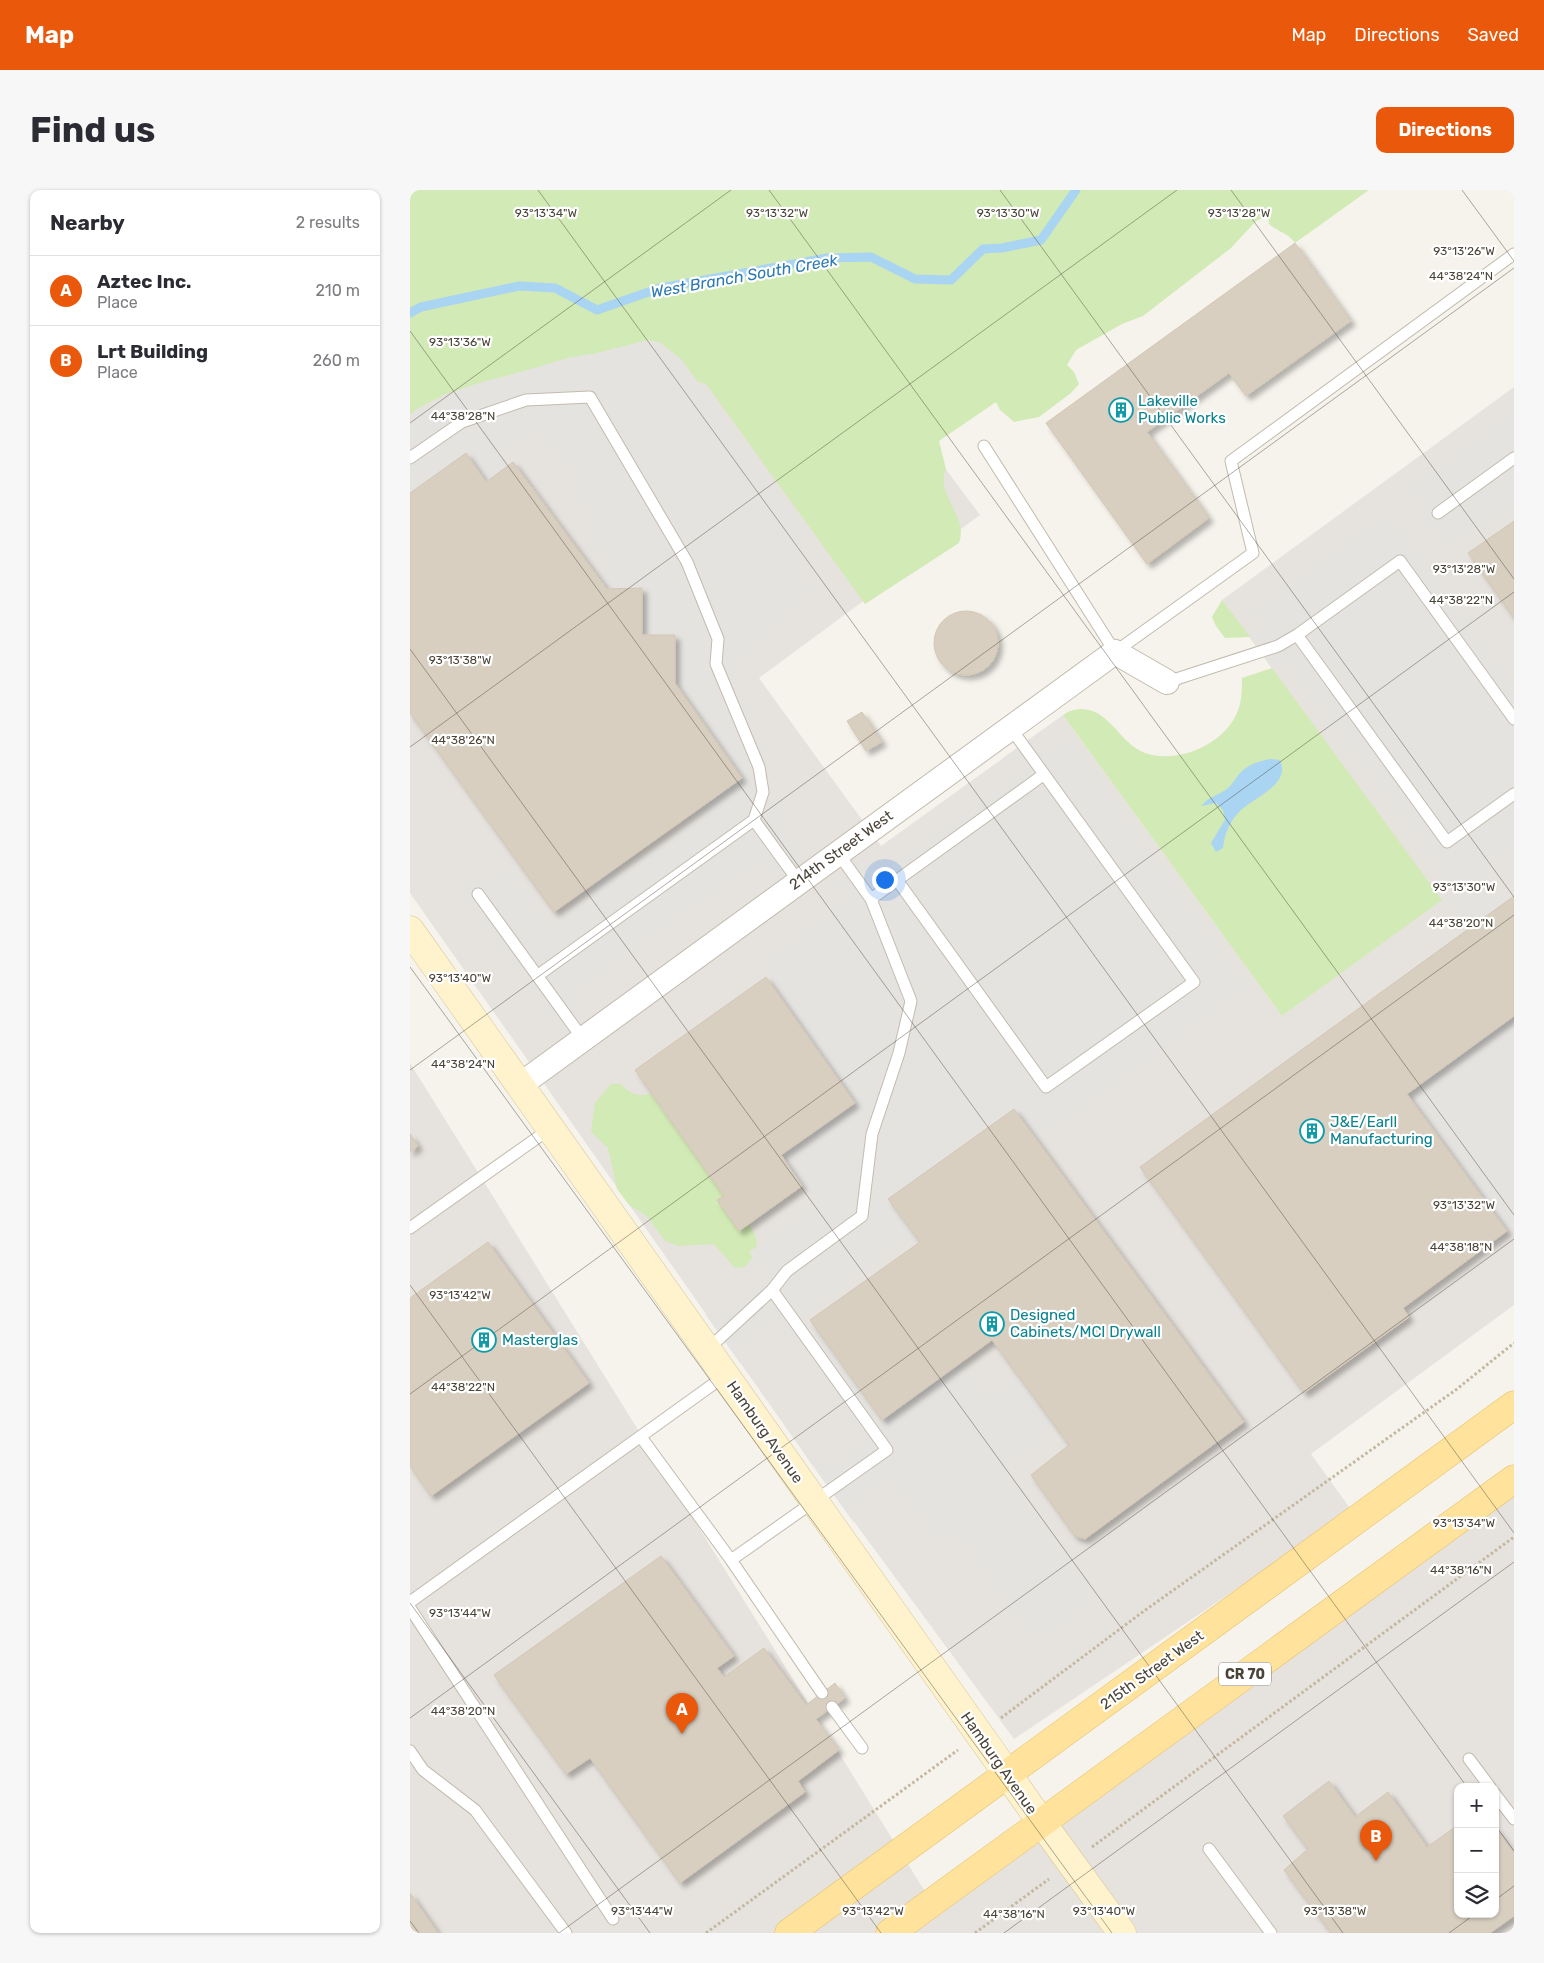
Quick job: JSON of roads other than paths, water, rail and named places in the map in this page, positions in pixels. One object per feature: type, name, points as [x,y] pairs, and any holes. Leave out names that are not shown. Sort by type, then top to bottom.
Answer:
[{"type":"main road","name":"215th Street West","points":[[789,1933],[1514,1405]]},
{"type":"main road","name":"CR 70","points":[[890,1933],[1514,1479]]},
{"type":"street","points":[[1115,652],[1167,682]]},
{"type":"street","name":"214th Street West","points":[[520,1085],[1115,652]]},
{"type":"street","name":"Hamburg Avenue","points":[[411,933],[726,1375],[979,1735],[1122,1933]]},
{"type":"lane","points":[[984,446],[1115,652],[1253,553],[1231,461],[1514,254]]},
{"type":"lane","points":[[410,458],[462,422],[526,400],[590,397],[686,562],[718,639],[716,664],[759,767],[763,792],[754,820],[538,976]]},
{"type":"lane","points":[[1438,513],[1514,458]]},
{"type":"lane","points":[[1167,682],[1278,646],[1297,635],[1400,561],[1514,719]]},
{"type":"lane","points":[[1297,635],[1447,842],[1514,794]]},
{"type":"lane","points":[[897,880],[1046,1087],[1194,982],[1010,728]]},
{"type":"lane","points":[[871,899],[1043,775]]},
{"type":"lane","points":[[754,820],[799,882]]},
{"type":"lane","points":[[707,1350],[772,1290],[786,1272],[862,1216],[872,1134],[899,1053],[911,1001],[871,899],[838,853]]},
{"type":"lane","points":[[478,894],[583,1039]]},
{"type":"lane","points":[[410,1228],[551,1128]]},
{"type":"lane","points":[[731,1560],[887,1450],[772,1290]]},
{"type":"lane","points":[[410,1602],[726,1375]]},
{"type":"lane","points":[[641,1436],[731,1560],[822,1693]]},
{"type":"lane","points":[[410,1608],[613,1919]]},
{"type":"lane","points":[[832,1707],[862,1748]]},
{"type":"lane","points":[[410,1752],[423,1770],[475,1810],[566,1933]]},
{"type":"lane","points":[[1469,1759],[1487,1783]]},
{"type":"lane","points":[[1499,1799],[1514,1819]]},
{"type":"lane","points":[[1209,1849],[1264,1931]]},
{"type":"water","points":[[1270,759],[1280,760],[1281,776],[1277,783],[1237,814],[1226,832],[1223,848],[1216,852],[1211,843],[1225,820],[1223,810],[1216,803],[1201,806],[1227,789],[1246,768],[1257,762]]},
{"type":"waterway","name":"West Branch South Creek","points":[[410,313],[421,307],[519,286],[555,288],[597,310],[660,288],[827,258],[871,257],[915,279],[951,280],[983,249],[1002,248],[1041,240],[1076,190]]},
{"type":"place","name":"Lakeville Public Works","points":[[1121,410]]},
{"type":"place","name":"J&E/Earll Manufacturing","points":[[1312,1131]]},
{"type":"place","name":"Designed Cabinets/MCI Drywall","points":[[992,1324]]},
{"type":"place","name":"Masterglas","points":[[484,1340]]},
{"type":"place","name":"Aztec Inc.","points":[[682,1734]]},
{"type":"place","name":"Lrt Building","points":[[1376,1861]]}]
